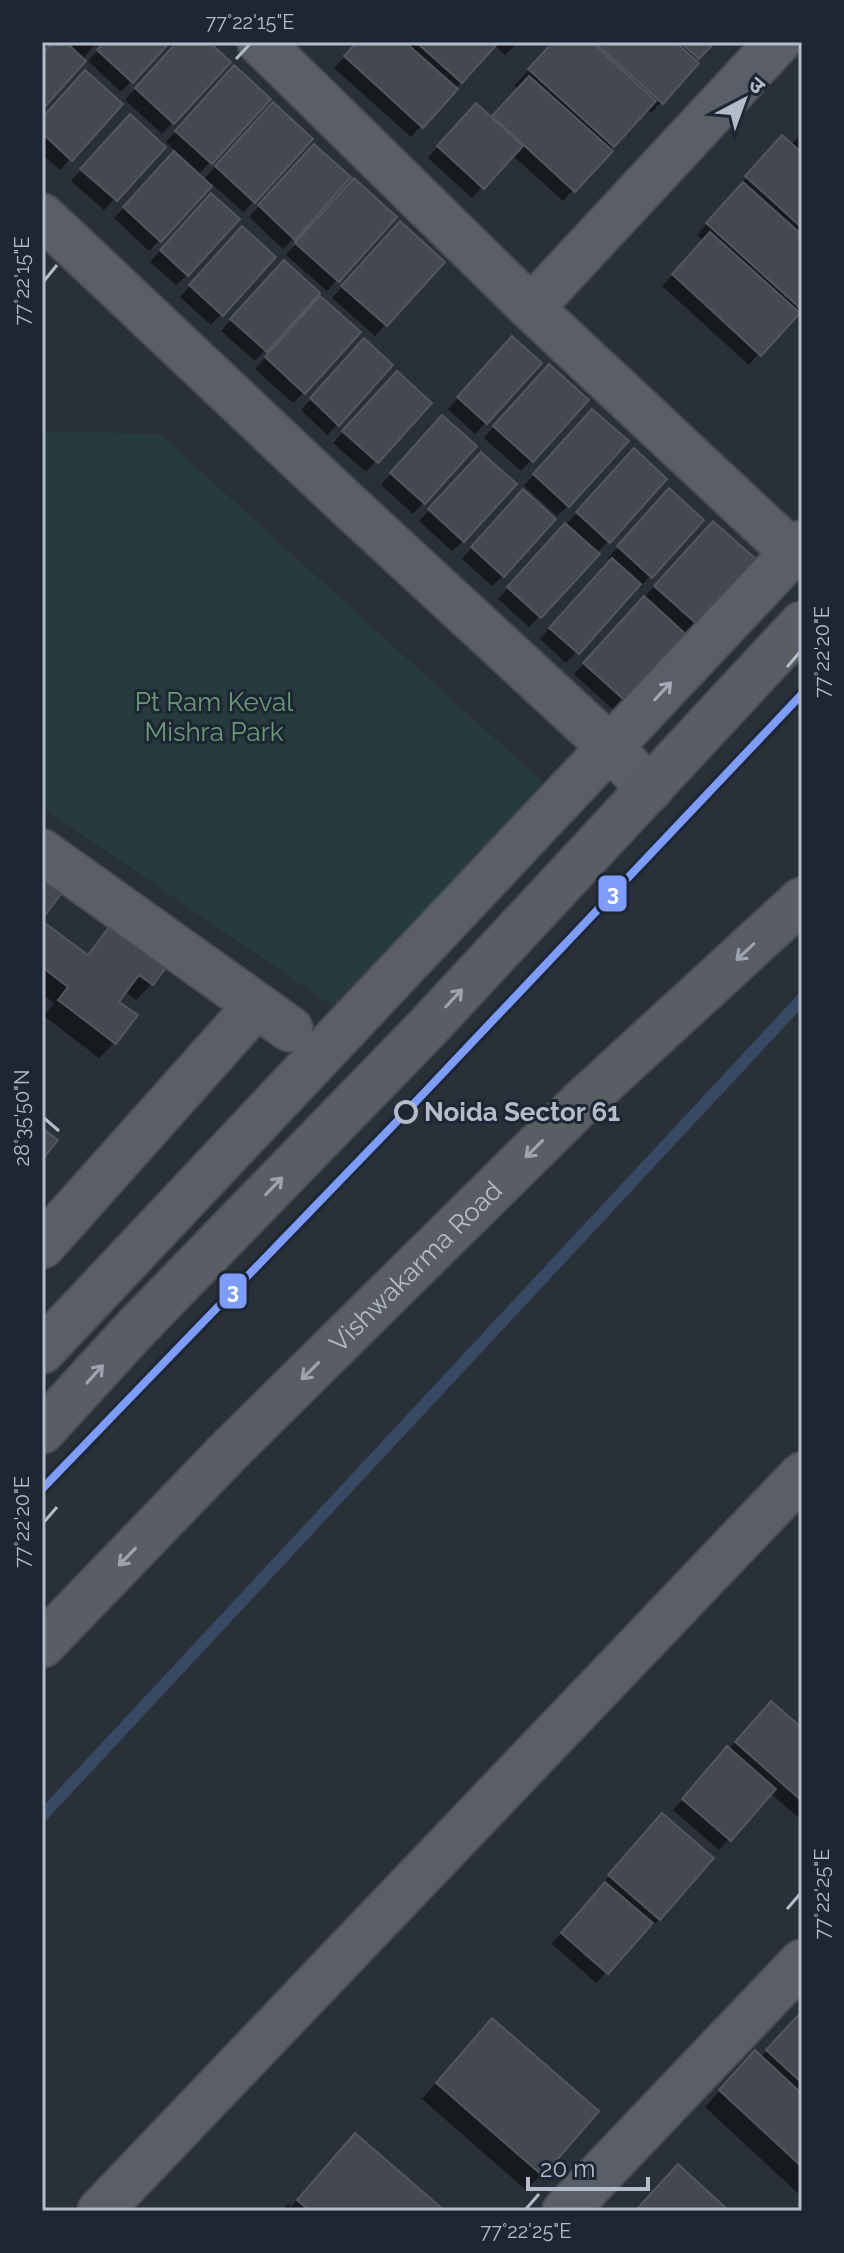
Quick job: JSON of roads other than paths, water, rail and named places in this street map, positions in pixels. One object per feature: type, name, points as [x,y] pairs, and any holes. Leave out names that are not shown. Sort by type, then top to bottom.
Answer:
[{"type":"main road","points":[[42,1431],[137,1327],[427,1028],[802,624]]},
{"type":"main road","points":[[710,725],[802,671]]},
{"type":"main road","name":"Vishwakarma Road","points":[[42,1645],[229,1451],[581,1103],[802,900]]},
{"type":"street","points":[[531,308],[778,42]]},
{"type":"street","points":[[42,1351],[58,1308],[610,747],[797,548],[531,308],[272,46]]},
{"type":"street","points":[[42,216],[610,747],[650,789]]},
{"type":"street","points":[[42,852],[273,1018],[42,1246]]},
{"type":"street","points":[[100,2211],[802,1475]]},
{"type":"street","points":[[565,2211],[802,1962]]},
{"type":"waterway","points":[[42,1816],[802,999]]},
{"type":"place","name":"Noida Sector 61","points":[[406,1112]]},
{"type":"park label","name":"Pt Ram Keval Mishra Park","points":[[214,717]]}]
